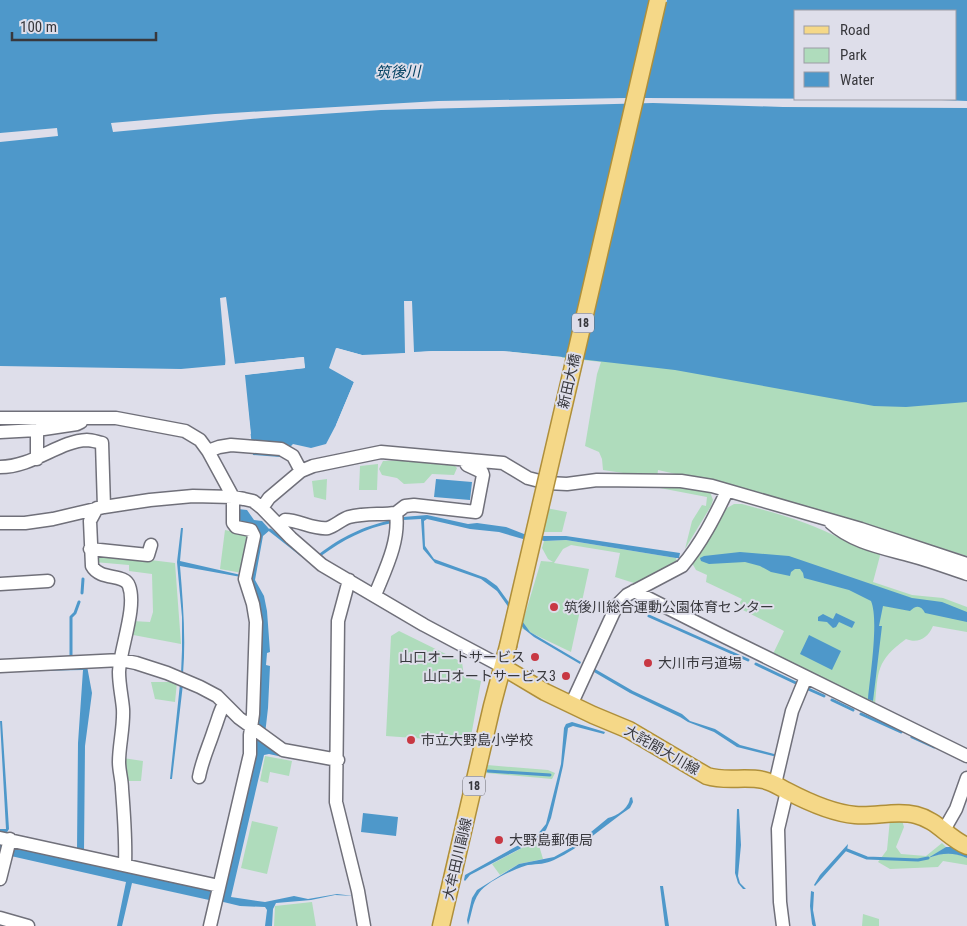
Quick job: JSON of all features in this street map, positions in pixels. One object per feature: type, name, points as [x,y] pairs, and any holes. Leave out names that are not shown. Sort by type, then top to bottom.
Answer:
[{"type":"main road","name":"新田大橋","points":[[508,646],[658,0]]},
{"type":"main road","name":"大牟田川副線","points":[[442,926],[492,706],[508,646]]},
{"type":"main road","name":"大詫間大川線","points":[[503,667],[545,692],[593,716],[629,730],[707,776],[727,780],[752,778],[781,787],[820,806],[843,813],[874,815],[905,813],[917,815],[930,820],[958,843],[967,846]]},
{"type":"street","points":[[0,432],[37,430],[77,424],[90,417]]},
{"type":"street","points":[[0,418],[116,418],[185,431],[200,440],[233,497],[233,523],[236,527],[251,530],[254,536],[245,579],[253,604],[256,622],[250,754],[210,926]]},
{"type":"street","points":[[37,430],[37,459]]},
{"type":"street","points":[[0,467],[37,459],[69,444],[87,440],[102,444],[101,508],[90,521],[92,566],[94,571],[102,575],[125,580],[129,584],[131,592],[130,619],[124,637],[119,677],[123,711],[119,763],[122,788],[125,865]]},
{"type":"street","points":[[208,451],[219,447],[231,446],[281,449],[289,453],[297,462],[301,471]]},
{"type":"street","points":[[262,508],[269,498],[301,471],[313,466],[381,452],[503,463],[528,478],[547,483],[567,484],[597,480],[681,481],[712,486],[967,564]]},
{"type":"street","points":[[279,525],[285,520],[293,520],[328,528],[347,518],[369,513],[382,515],[396,513],[405,506],[414,505],[476,512],[482,472],[467,465],[465,461]]},
{"type":"street","points":[[571,704],[617,605],[627,595],[682,566],[717,512],[727,491]]},
{"type":"street","points":[[0,523],[25,523],[150,500],[193,496],[233,497],[253,501],[322,565],[424,625],[503,667]]},
{"type":"street","points":[[374,595],[393,546],[397,520],[396,513]]},
{"type":"street","points":[[827,520],[847,536],[879,548],[913,556],[967,574]]},
{"type":"street","points":[[90,549],[148,555],[151,545]]},
{"type":"street","points":[[349,580],[338,621],[338,760],[336,802],[358,892],[364,926]]},
{"type":"street","points":[[0,584],[48,581]]},
{"type":"street","points":[[634,591],[967,756]]},
{"type":"street","points":[[0,666],[121,660],[136,663],[175,676],[217,696],[238,718],[252,726],[282,750],[338,760]]},
{"type":"street","points":[[783,926],[780,902],[778,829],[781,787],[792,711],[806,677]]},
{"type":"street","points":[[199,777],[202,761],[215,728],[216,720],[224,704]]},
{"type":"street","points":[[944,830],[956,810],[967,778]]},
{"type":"street","points":[[0,879],[6,857],[5,838],[125,865],[218,893]]},
{"type":"street","points":[[0,918],[28,926]]},
{"type":"green space","points":[[502,351],[967,380],[967,556],[813,510],[697,479],[658,470],[657,478],[603,470],[599,452],[585,446],[597,374],[601,362]]},
{"type":"green space","points":[[413,460],[452,463],[457,468],[454,475],[432,474],[424,483],[404,484],[397,478],[382,475],[379,469],[383,461]]},
{"type":"green space","points":[[378,464],[377,490],[359,490],[360,466]]},
{"type":"green space","points":[[327,479],[326,500],[314,497],[312,481]]},
{"type":"green space","points":[[644,485],[681,486],[710,492],[713,500],[711,506],[685,549],[692,521],[702,505],[706,506],[707,497]]},
{"type":"green space","points":[[734,504],[742,504],[790,518],[861,547],[881,552],[873,582],[912,595],[943,598],[967,607],[967,632],[933,626],[922,639],[915,641],[906,639],[896,647],[880,668],[875,706],[772,656],[784,631],[737,607],[742,599],[706,582],[707,575],[696,570],[692,563],[727,508]]},
{"type":"green space","points":[[546,508],[567,512],[562,532],[542,532]]},
{"type":"green space","points":[[225,530],[248,535],[242,573],[220,569]]},
{"type":"green space","name":"筑後川総合運動公園体育センター","points":[[566,540],[676,558],[677,563],[634,583],[615,577],[620,553],[571,545],[563,549],[554,563],[589,569],[571,652],[521,628],[541,561],[553,562],[548,559],[542,548],[544,541]]},
{"type":"green space","points":[[93,553],[175,563],[181,644],[128,634],[132,621],[150,622],[153,612],[152,574],[129,571],[129,565],[94,562]]},
{"type":"green space","points":[[399,631],[462,662],[464,677],[481,681],[470,742],[386,736],[391,636]]},
{"type":"green space","points":[[151,682],[177,682],[175,702],[155,699]]},
{"type":"green space","points":[[265,756],[292,761],[289,776],[270,772],[268,783],[260,781]]},
{"type":"green space","points":[[123,758],[143,761],[141,781],[125,781]]},
{"type":"green space","points":[[487,765],[548,770],[555,773],[552,779],[486,773]]},
{"type":"green space","points":[[901,817],[904,827],[896,847],[901,854],[926,856],[942,843],[946,847],[931,857],[949,853],[958,855],[967,858],[967,865],[943,861],[938,867],[890,869],[878,862],[887,850],[890,819]]},
{"type":"green space","points":[[252,821],[278,827],[267,874],[241,868]]},
{"type":"green space","points":[[535,841],[538,842],[543,859],[519,864],[500,875],[492,864]]},
{"type":"green space","points":[[312,902],[316,926],[274,926],[275,906]]},
{"type":"green space","points":[[863,914],[879,919],[879,926],[862,926]]},
{"type":"water","name":"筑後川","points":[[0,0],[967,0],[967,402],[906,407],[874,406],[675,370],[562,357],[502,351],[433,351],[373,356],[337,348],[330,367],[354,382],[336,425],[326,444],[311,448],[293,444],[280,457],[253,455],[244,375],[305,368],[303,357],[234,364],[233,359],[226,360],[225,365],[181,369],[0,366]]},
{"type":"water","points":[[436,479],[472,482],[470,500],[434,497]]},
{"type":"water","points":[[238,509],[247,510],[254,520],[262,521],[270,530],[263,536],[255,580],[264,596],[270,652],[267,653],[266,665],[270,666],[264,743],[292,757],[292,759],[269,754],[264,755],[231,897],[265,902],[294,896],[308,899],[337,894],[354,896],[335,895],[311,900],[276,903],[273,909],[272,926],[265,926],[267,910],[265,907],[240,906],[132,883],[122,926],[117,926],[126,882],[2,854],[0,860],[0,843],[221,893],[259,665],[262,665],[262,652],[259,651],[251,577],[257,535],[240,523]]},
{"type":"water","points":[[427,515],[468,524],[477,523],[506,527],[524,534],[566,536],[680,553],[679,558],[676,558],[566,540],[544,541],[535,538],[523,539],[499,532],[470,529],[427,519],[424,521],[425,546],[434,559],[486,578],[497,586],[530,632],[581,662],[580,664],[524,629],[497,591],[481,579],[435,563],[423,549],[421,519],[403,520],[403,517]]},
{"type":"water","points":[[391,520],[392,523],[363,531],[321,556],[319,554],[353,533]]},
{"type":"water","points":[[181,528],[183,528],[180,561],[241,575],[241,577],[180,566],[184,634],[183,674],[181,674],[182,617],[177,562]]},
{"type":"water","points":[[740,552],[789,556],[912,598],[942,602],[967,612],[967,622],[925,613],[922,608],[918,607],[910,611],[883,606],[879,626],[882,626],[873,701],[868,699],[874,634],[871,601],[849,590],[804,578],[800,569],[795,569],[791,572],[790,576],[771,572],[760,566],[745,562],[709,564],[701,561],[700,558]]},
{"type":"water","points":[[836,613],[855,622],[852,628],[839,622],[833,628],[827,622],[818,621],[818,617],[823,614],[833,619]]},
{"type":"water","points":[[809,635],[841,651],[832,670],[800,654]]},
{"type":"water","points":[[87,666],[92,693],[85,746],[84,851],[77,850],[78,743],[83,670],[31,671]]},
{"type":"water","points":[[595,669],[633,691],[682,714],[690,721],[715,729],[740,745],[778,755],[777,757],[737,747],[714,732],[688,722],[630,693],[594,672]]},
{"type":"water","points":[[180,684],[183,684],[172,779],[170,779]]},
{"type":"water","points":[[0,721],[2,721],[9,829],[6,834],[0,834],[0,829],[6,829]]},
{"type":"water","points":[[572,722],[605,732],[604,734],[573,726],[568,728],[563,766],[551,818],[546,830],[535,841],[470,875],[465,881],[465,875],[537,835],[546,824],[561,764],[564,728],[566,724]]},
{"type":"water","points":[[632,797],[633,802],[630,808],[574,849],[551,861],[516,869],[488,884],[479,893],[473,905],[468,925],[467,920],[472,898],[477,890],[519,864],[554,857],[574,846],[608,818],[622,811]]},
{"type":"water","points":[[737,809],[739,809],[741,845],[738,876],[740,883],[746,889],[743,889],[738,883],[735,873]]},
{"type":"water","points":[[363,813],[398,817],[396,836],[361,832]]},
{"type":"water","points":[[848,844],[847,850],[815,886],[820,875]]},
{"type":"water","points":[[946,847],[967,853],[967,858],[948,854],[928,858]]},
{"type":"water","points":[[660,886],[663,886],[669,926],[665,926]]},
{"type":"water","points":[[811,891],[814,892],[813,910],[816,926],[812,924]]},
{"type":"pier","points":[[649,0],[667,0],[643,98],[942,100],[967,101],[967,108],[783,107],[653,103],[381,110],[262,118],[113,132],[111,123],[215,114],[438,101],[627,98]]},
{"type":"pier","points":[[57,128],[58,136],[0,142],[0,133]]},
{"type":"pier","points":[[226,297],[235,364],[304,357],[305,368],[245,375],[251,434],[249,434],[242,374],[303,365],[302,359],[234,367],[231,362],[228,362],[226,367],[220,298]]},
{"type":"pier","points":[[404,301],[412,301],[414,352],[502,351],[562,357],[562,359],[502,354],[433,353],[362,358],[338,351],[332,366],[357,382],[339,425],[336,425],[354,382],[329,368],[336,348],[362,355],[405,353]]},
{"type":"waterway","points":[[270,530],[303,556]]},
{"type":"waterway","points":[[82,593],[83,579]]},
{"type":"waterway","points":[[71,658],[71,617],[75,613],[79,602]]},
{"type":"waterway","points":[[649,616],[748,660]]},
{"type":"waterway","points":[[756,664],[798,684]]},
{"type":"waterway","points":[[806,688],[824,696]]},
{"type":"waterway","points":[[832,700],[853,710]]},
{"type":"waterway","points":[[861,714],[901,732]]},
{"type":"waterway","points":[[912,737],[934,747]]},
{"type":"waterway","points":[[488,771],[550,775]]},
{"type":"waterway","points":[[847,850],[867,858],[918,860],[928,858]]},
{"type":"place","name":"筑後川総合運動公園体育センター","points":[[554,607]]},
{"type":"place","name":"山口オートサービス","points":[[535,657]]},
{"type":"place","name":"大川市弓道場","points":[[648,663]]},
{"type":"place","name":"山口オートサービス3","points":[[566,676]]},
{"type":"place","name":"市立大野島小学校","points":[[411,740]]},
{"type":"place","name":"大野島郵便局","points":[[499,840]]}]
